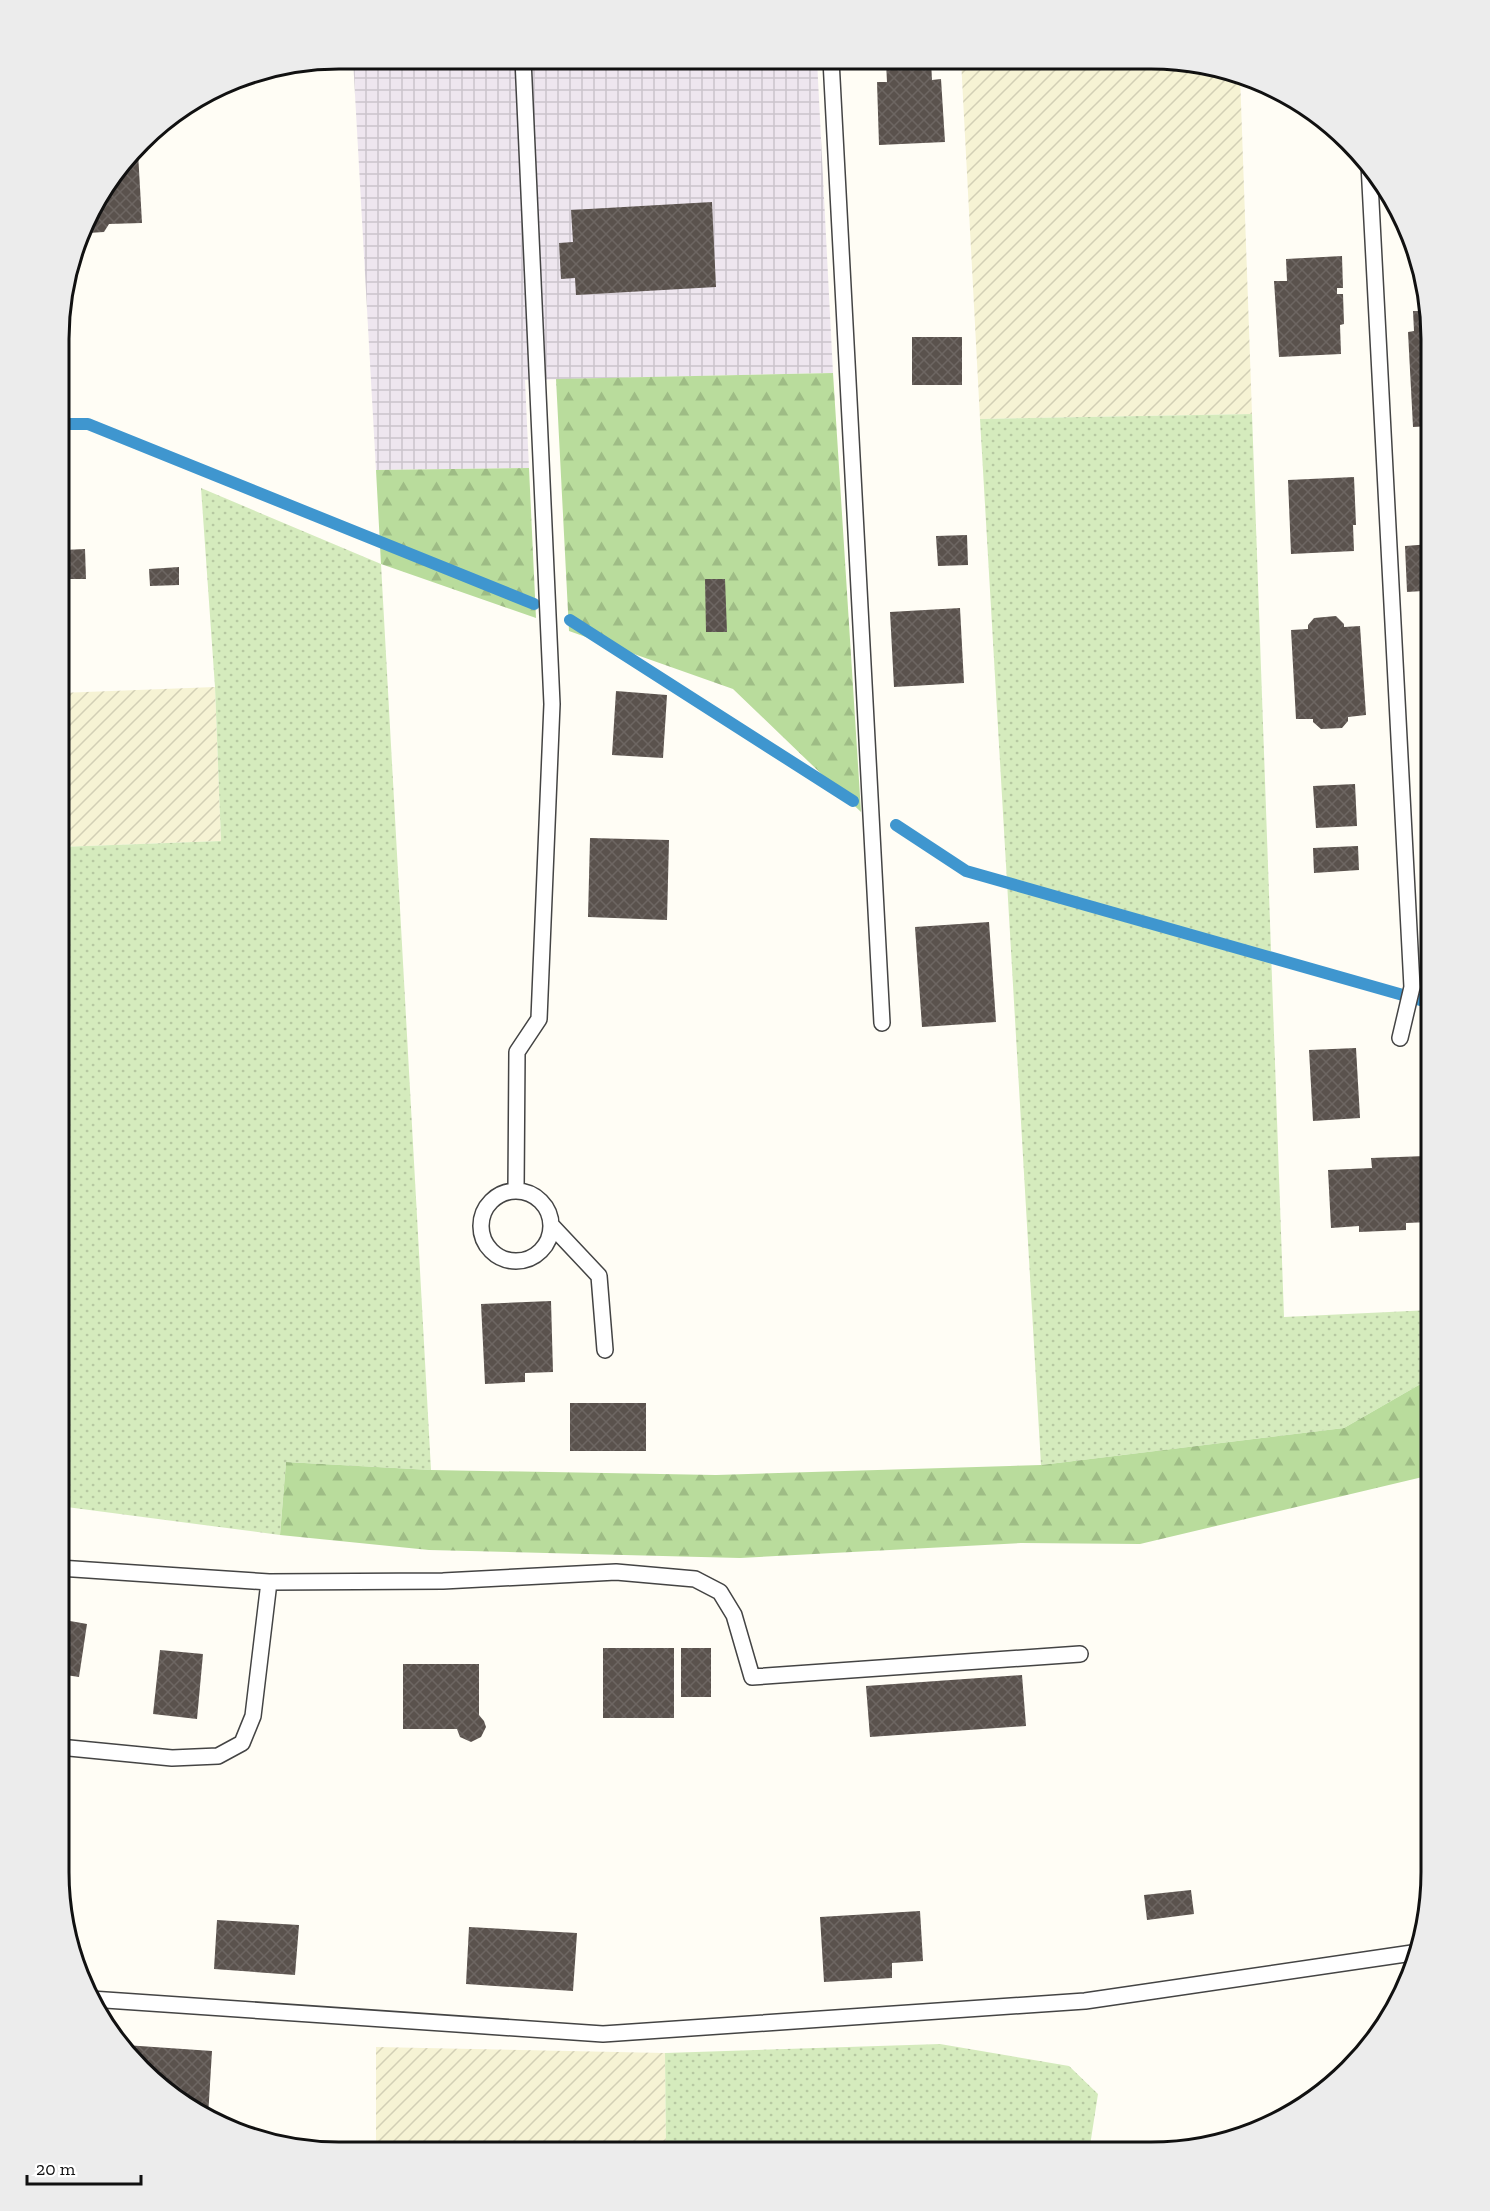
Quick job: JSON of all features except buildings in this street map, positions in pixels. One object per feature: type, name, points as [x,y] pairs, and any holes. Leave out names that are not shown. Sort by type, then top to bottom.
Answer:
[{"type":"lane","points":[[516,1190],[517,1052],[539,1019],[552,704],[523,69]]},
{"type":"lane","points":[[831,69],[882,1023]]},
{"type":"lane","points":[[1370,182],[1412,987],[1400,1038]]},
{"type":"lane","points":[[516,1190],[530,1193],[541,1200],[549,1213],[552,1226],[549,1239],[541,1251],[530,1258],[516,1262],[503,1259],[491,1251],[483,1240],[481,1226],[483,1213],[491,1201],[502,1193],[516,1190]]},
{"type":"lane","points":[[552,1226],[598,1276],[605,1350]]},
{"type":"lane","points":[[69,1569],[269,1582],[443,1581],[616,1572],[695,1579],[720,1592],[734,1615],[752,1677],[1080,1654]]},
{"type":"lane","points":[[69,1748],[172,1758],[218,1756],[242,1743],[253,1716],[269,1582]]},
{"type":"lane","points":[[101,2000],[603,2034],[1085,2001],[1409,1954]]},
{"type":"shaded area","points":[[354,69],[817,69],[833,373],[525,380],[529,468],[376,470]]},
{"type":"shaded area","points":[[961,69],[1151,69],[1186,71],[1240,84],[1252,414],[980,419]]},
{"type":"shaded area","points":[[215,687],[221,841],[69,847],[69,693]]},
{"type":"shaded area","points":[[376,2047],[665,2053],[666,2142],[376,2142]]},
{"type":"green space","points":[[833,373],[861,812],[733,689],[569,631],[556,379]]},
{"type":"green space","points":[[1252,414],[1284,1317],[1421,1310],[1421,1384],[1344,1428],[1041,1465],[980,419]]},
{"type":"green space","points":[[529,468],[536,618],[381,564],[376,470]]},
{"type":"green space","points":[[201,488],[381,564],[431,1470],[286,1462],[280,1535],[69,1507],[69,847],[221,841],[215,687]]},
{"type":"green space","points":[[1421,1384],[1421,1477],[1140,1544],[1021,1543],[740,1558],[429,1550],[280,1535],[286,1462],[431,1470],[716,1475],[1041,1465],[1344,1428]]},
{"type":"green space","points":[[940,2044],[1069,2066],[1098,2094],[1091,2142],[666,2142],[665,2053]]},
{"type":"waterway","points":[[69,424],[88,424],[534,604]]},
{"type":"waterway","points":[[570,620],[853,801]]},
{"type":"waterway","points":[[896,825],[966,871],[1421,1000]]}]
